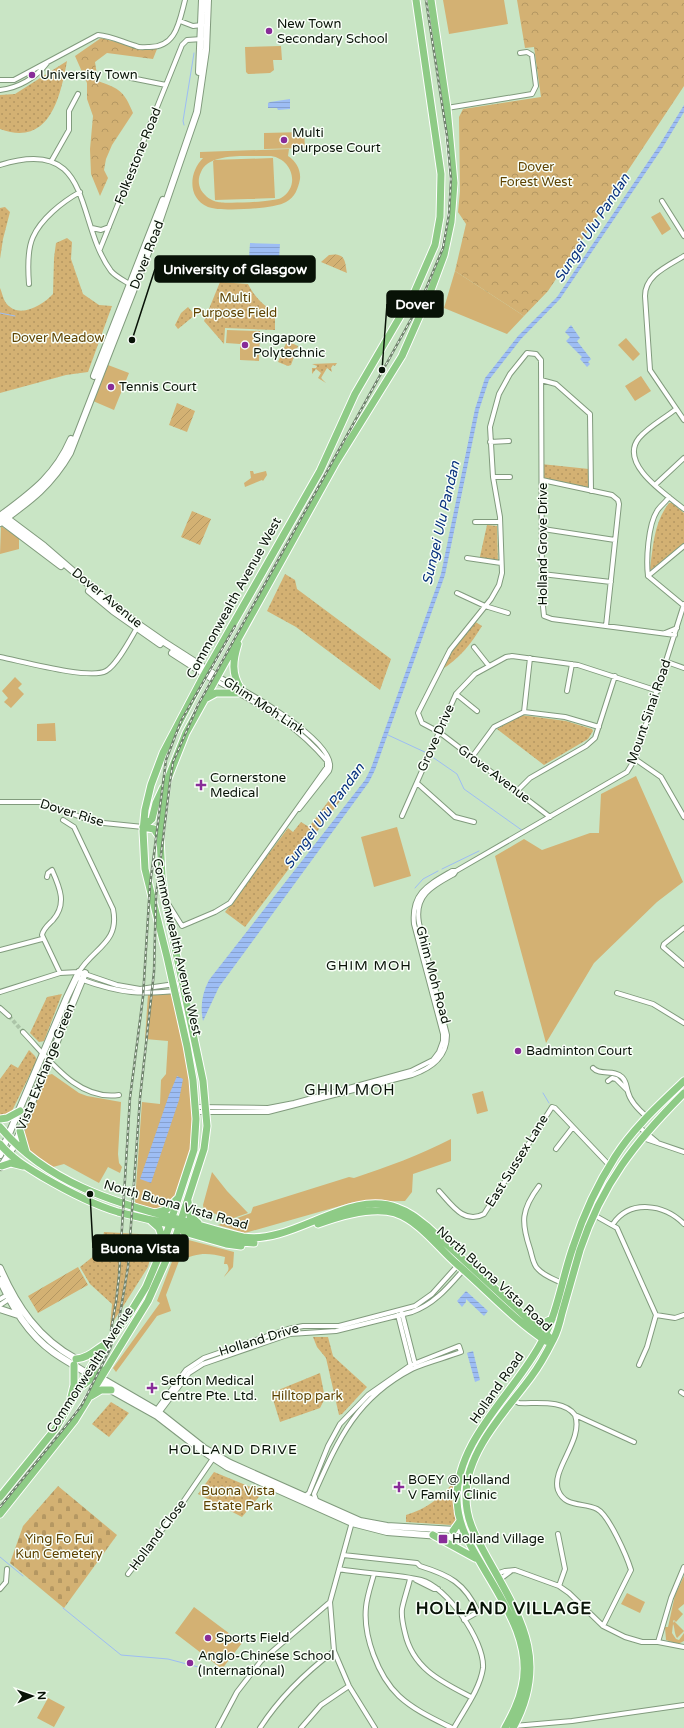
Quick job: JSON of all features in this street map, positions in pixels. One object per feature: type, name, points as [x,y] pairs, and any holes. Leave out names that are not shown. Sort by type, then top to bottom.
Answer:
[{"type":"main road","name":"Commonwealth Avenue West","points":[[171,1221],[194,1150],[196,1109],[187,1046],[145,869],[143,827],[147,800],[163,753],[206,672],[328,455],[366,372],[415,291],[435,246],[440,217],[441,174],[416,0]]},
{"type":"main road","name":"Commonwealth Avenue West","points":[[180,1223],[206,1142],[206,1109],[200,1062],[165,900],[162,876],[160,838],[167,781],[181,742],[215,678],[316,499],[402,356],[431,290],[444,255],[451,222],[454,183],[447,108],[431,0]]},
{"type":"main road","points":[[296,512],[301,513],[307,511],[316,499]]},
{"type":"main road","points":[[292,520],[297,517],[304,520]]},
{"type":"main road","points":[[203,701],[216,693],[239,691],[235,679],[234,666],[240,634]]},
{"type":"main road","points":[[143,827],[152,819],[157,799],[167,781]]},
{"type":"main road","points":[[143,827],[154,829],[160,838]]},
{"type":"main road","name":"Holland Road","points":[[505,1728],[520,1694],[524,1675],[524,1658],[518,1633],[464,1534],[457,1502],[457,1488],[463,1462],[474,1440],[535,1355],[545,1337],[581,1226],[610,1166],[616,1156],[647,1117],[684,1081]]},
{"type":"main road","name":"Holland Road","points":[[512,1727],[528,1694],[530,1654],[524,1632],[498,1577],[474,1533],[467,1510],[466,1495],[470,1467],[482,1444],[513,1400],[533,1375],[552,1342],[580,1250],[594,1215],[608,1186],[624,1161],[644,1135],[684,1093]]},
{"type":"main road","points":[[0,1118],[7,1118],[20,1111]]},
{"type":"main road","name":"North Buona Vista Road","points":[[0,1127],[8,1138],[28,1155],[70,1183],[150,1215],[180,1223],[207,1227],[243,1237],[264,1239],[289,1232],[340,1211],[362,1206],[380,1205],[397,1207],[415,1217],[467,1261],[531,1326]]},
{"type":"main road","points":[[20,1131],[23,1146],[28,1155]]},
{"type":"main road","name":"North Buona Vista Road","points":[[1,1149],[64,1190],[91,1202],[118,1212],[150,1215]]},
{"type":"main road","points":[[1,1167],[13,1163],[27,1167]]},
{"type":"main road","points":[[164,1243],[159,1228],[150,1215],[166,1210],[180,1195]]},
{"type":"main road","points":[[188,1199],[192,1219],[207,1227]]},
{"type":"main road","name":"North Buona Vista Road","points":[[180,1223],[184,1232],[226,1244],[241,1246],[269,1241],[362,1212],[380,1211],[395,1213],[412,1222],[461,1267],[552,1342]]},
{"type":"main road","name":"Commonwealth Avenue","points":[[0,1497],[56,1428],[92,1365],[146,1287],[164,1243],[171,1221]]},
{"type":"main road","name":"Commonwealth Avenue","points":[[0,1514],[65,1434],[91,1396],[98,1379],[148,1301],[168,1259],[180,1223]]},
{"type":"main road","points":[[535,1355],[536,1341],[531,1326],[542,1324],[552,1319]]},
{"type":"main road","points":[[68,1407],[74,1385],[75,1362],[87,1357],[98,1348],[109,1342]]},
{"type":"main road","points":[[92,1365],[98,1379]]},
{"type":"main road","points":[[88,1374],[98,1379]]},
{"type":"main road","points":[[79,1388],[98,1379]]},
{"type":"main road","points":[[91,1396],[101,1390],[111,1390]]},
{"type":"main road","points":[[453,1531],[460,1521]]},
{"type":"main road","points":[[433,1535],[466,1552],[479,1561]]},
{"type":"street","points":[[0,80],[14,80],[24,73],[48,63],[98,35],[109,36],[137,47],[161,46],[170,42],[180,21],[185,0]]},
{"type":"street","name":"Dover Road","points":[[2,519],[46,487],[59,471],[133,286],[179,157],[197,95],[204,39],[202,0]]},
{"type":"street","name":"Dover Road","points":[[204,25],[208,0]]},
{"type":"street","points":[[180,21],[193,26],[204,25]]},
{"type":"street","name":"Folkestone Road","points":[[100,249],[182,46],[188,40],[204,39]]},
{"type":"street","points":[[447,108],[532,94],[536,86],[532,55],[527,52],[520,53]]},
{"type":"street","points":[[0,90],[20,85],[42,70],[48,63]]},
{"type":"street","points":[[131,78],[166,85]]},
{"type":"street","points":[[52,160],[69,130],[69,111],[78,94]]},
{"type":"street","points":[[0,165],[19,160],[44,158],[52,160],[68,174],[80,192],[100,249],[112,272],[133,286]]},
{"type":"street","points":[[29,284],[29,258],[33,237],[45,221],[61,205],[80,192]]},
{"type":"street","points":[[662,201],[684,236]]},
{"type":"street","points":[[92,228],[101,230],[109,228]]},
{"type":"street","points":[[684,256],[654,275],[645,291],[650,370],[684,420]]},
{"type":"street","name":"Holland Grove Drive","points":[[490,442],[492,415],[504,384],[525,355],[530,352],[536,354],[541,360],[542,574],[544,616],[552,619],[675,635]]},
{"type":"street","points":[[541,380],[556,384],[590,414],[590,491]]},
{"type":"street","points":[[676,409],[639,438],[634,448],[634,454],[639,471],[684,509]]},
{"type":"street","points":[[484,606],[498,589],[502,573],[500,522],[492,477],[490,442],[509,441]]},
{"type":"street","points":[[655,485],[684,458]]},
{"type":"street","points":[[492,477],[510,477]]},
{"type":"street","points":[[542,480],[612,495],[618,500],[619,504],[606,626]]},
{"type":"street","points":[[648,576],[648,555],[654,522],[657,512],[670,497]]},
{"type":"street","name":"Dover Avenue","points":[[2,519],[52,558],[112,611],[138,626],[215,678]]},
{"type":"street","points":[[475,522],[500,522]]},
{"type":"street","points":[[542,529],[615,540]]},
{"type":"street","points":[[648,576],[684,546]]},
{"type":"street","points":[[467,558],[501,563]]},
{"type":"street","points":[[542,574],[610,582]]},
{"type":"street","points":[[648,576],[684,605]]},
{"type":"street","points":[[457,593],[484,606],[508,613]]},
{"type":"street","name":"Mount Sinai Road","points":[[550,816],[619,778],[627,772],[635,759],[658,691],[684,605]]},
{"type":"street","name":"Grove Avenue","points":[[484,606],[450,650],[435,682],[419,708],[419,717],[422,723],[438,731],[550,816]]},
{"type":"street","points":[[0,657],[85,674],[102,672],[112,665],[138,626]]},
{"type":"street","points":[[663,634],[677,628]]},
{"type":"street","points":[[474,647],[489,666]]},
{"type":"street","name":"Grove Drive","points":[[402,816],[438,731],[456,694],[471,677],[509,656],[572,664],[615,676],[658,691]]},
{"type":"street","points":[[524,712],[530,658]]},
{"type":"street","points":[[667,662],[684,668]]},
{"type":"street","points":[[567,691],[572,664]]},
{"type":"street","points":[[517,791],[530,778],[591,742],[595,738],[615,676]]},
{"type":"street","name":"Ghim Moh Link","points":[[165,900],[181,926],[230,903],[288,821],[308,799],[331,769],[330,758],[296,724],[215,678]]},
{"type":"street","name":"Grove Drive","points":[[456,694],[478,711]]},
{"type":"street","points":[[472,757],[494,727],[524,712],[565,717],[599,727]]},
{"type":"street","points":[[635,759],[661,777],[684,815]]},
{"type":"street","name":"Grove Drive","points":[[417,782],[455,817],[474,822]]},
{"type":"street","name":"Dover Rise","points":[[0,802],[41,802],[94,822],[143,827]]},
{"type":"street","name":"Ghim Moh Road","points":[[196,1109],[268,1108],[411,1071],[430,1062],[445,1042],[441,1022],[414,924],[413,915],[416,902],[425,888],[452,871],[456,871],[550,816]]},
{"type":"street","points":[[63,820],[74,827],[113,909],[115,918],[113,930],[107,942],[87,962],[81,976]]},
{"type":"street","points":[[47,876],[52,870],[58,885],[62,905],[56,916],[42,932],[42,940],[60,973]]},
{"type":"street","points":[[684,928],[663,946],[684,965]]},
{"type":"street","points":[[0,950],[42,940]]},
{"type":"street","points":[[0,992],[60,973],[81,976],[129,988],[183,987]]},
{"type":"street","points":[[81,976],[127,993],[148,994],[183,987]]},
{"type":"street","name":"Vista Exchange Green","points":[[1,1149],[8,1138],[44,1053],[81,976]]},
{"type":"street","name":"Vista Exchange Green","points":[[1,1167],[15,1144],[81,976]]},
{"type":"street","points":[[618,993],[653,1004],[684,1023]]},
{"type":"street","points":[[0,1008],[10,1016]]},
{"type":"street","points":[[23,1032],[72,1082],[87,1091],[100,1095],[119,1095]]},
{"type":"street","points":[[593,1068],[598,1072],[618,1074],[626,1082],[627,1090]]},
{"type":"street","points":[[608,1081],[612,1078],[616,1079],[627,1090],[638,1109],[647,1117]]},
{"type":"street","name":"East Sussex Lane","points":[[439,1191],[460,1213],[470,1217],[479,1217],[485,1212],[551,1108],[555,1108],[610,1166]]},
{"type":"street","name":"East Sussex Lane","points":[[556,1149],[573,1127]]},
{"type":"street","points":[[639,1127],[644,1135],[659,1143],[684,1152]]},
{"type":"street","points":[[644,1135],[659,1143]]},
{"type":"street","points":[[539,1186],[528,1201],[523,1220],[523,1230],[537,1269],[543,1274],[562,1283]]},
{"type":"street","points":[[613,1224],[623,1213],[647,1207],[668,1212],[684,1224]]},
{"type":"street","points":[[594,1215],[613,1224],[620,1232],[656,1315],[640,1365]]},
{"type":"street","name":"Holland Drive","points":[[400,1313],[424,1301],[467,1261]]},
{"type":"street","name":"Holland Drive","points":[[156,1413],[186,1370],[204,1358],[288,1329],[303,1326],[338,1326],[400,1313],[429,1305],[467,1261]]},
{"type":"street","points":[[0,1268],[13,1298],[18,1315]]},
{"type":"street","points":[[0,1280],[43,1340]]},
{"type":"street","points":[[0,1299],[13,1298]]},
{"type":"street","points":[[0,1305],[13,1298]]},
{"type":"street","points":[[0,1309],[18,1315],[43,1340],[75,1362],[88,1374]]},
{"type":"street","points":[[400,1313],[413,1366]]},
{"type":"street","points":[[656,1315],[675,1318],[684,1315]]},
{"type":"street","points":[[305,1496],[309,1493],[328,1446],[340,1424],[368,1395],[413,1366],[459,1346],[460,1352],[413,1366],[361,1408],[346,1428],[314,1494],[316,1500]]},
{"type":"street","points":[[98,1379],[156,1413],[227,1467],[353,1520],[387,1532],[433,1535],[474,1533]]},
{"type":"street","points":[[98,1379],[111,1390],[156,1413]]},
{"type":"street","points":[[513,1400],[519,1403],[557,1404],[572,1411],[575,1415],[634,1442]]},
{"type":"street","points":[[575,1415],[577,1423],[574,1440],[558,1478],[558,1489],[561,1496],[571,1503],[595,1508],[600,1512],[611,1527],[631,1570],[603,1626]]},
{"type":"street","points":[[214,1457],[316,1500],[353,1520],[381,1526],[453,1531],[464,1534]]},
{"type":"street","name":"Holland Close","points":[[128,1574],[181,1504],[214,1457]]},
{"type":"street","points":[[353,1520],[330,1602],[334,1651],[349,1686],[375,1728]]},
{"type":"street","points":[[558,1534],[565,1569],[559,1586]]},
{"type":"street","points":[[343,1555],[417,1563],[420,1566],[457,1582],[471,1598],[478,1612],[464,1620]]},
{"type":"street","points":[[658,1642],[671,1598],[684,1567]]},
{"type":"street","points":[[0,1589],[6,1582],[7,1569]]},
{"type":"street","points":[[339,1569],[410,1579],[416,1580],[419,1579],[435,1585],[448,1597],[464,1620],[481,1650],[482,1658],[481,1675],[471,1697],[453,1728],[417,1709],[399,1696],[388,1683],[378,1666],[368,1636],[366,1608],[374,1574]]},
{"type":"street","points":[[498,1577],[502,1571],[515,1570],[559,1586],[569,1593],[603,1626],[625,1637],[642,1642],[658,1642],[684,1647]]},
{"type":"street","points":[[490,1581],[511,1571]]},
{"type":"street","points":[[410,1579],[402,1609],[402,1618],[406,1639],[412,1652],[419,1664],[431,1675],[471,1697]]},
{"type":"street","points":[[218,1728],[237,1692],[261,1661],[330,1602]]},
{"type":"street","points":[[260,1728],[273,1709],[297,1682],[334,1651]]},
{"type":"street","points":[[301,1728],[321,1705],[349,1686]]},
{"type":"street","points":[[512,1727],[572,1721],[684,1705]]},
{"type":"street","points":[[522,1728],[529,1725]]},
{"type":"green space","points":[[443,0],[504,0],[508,24],[449,34]]},
{"type":"green space","name":"Dover Forest West","points":[[517,0],[684,0],[684,86],[548,291],[524,316],[455,271],[466,224],[458,212],[460,191],[459,117],[463,109],[541,97],[534,47],[525,48]]},
{"type":"green space","points":[[101,38],[140,48],[157,49],[153,59],[107,53],[95,62],[98,81],[111,86],[124,95],[133,113],[112,145],[106,159],[104,170],[108,178],[100,196],[91,174],[90,149],[93,116],[87,99],[87,83],[75,56]]},
{"type":"green space","points":[[281,46],[282,60],[273,60],[274,70],[270,73],[248,74],[246,72],[245,47]]},
{"type":"green space","points":[[67,61],[56,104],[49,116],[41,125],[30,131],[17,133],[0,129],[0,95],[15,94]]},
{"type":"green space","name":"Multi purpose Court","points":[[304,132],[305,148],[264,149],[264,133]]},
{"type":"green space","points":[[289,149],[288,156],[296,163],[300,172],[300,179],[297,189],[294,195],[286,202],[271,206],[235,209],[214,209],[208,207],[196,198],[193,191],[192,184],[195,170],[203,158],[200,158],[200,152]],"holes":[[[232,156],[271,156],[278,158],[289,167],[292,180],[291,187],[281,198],[269,201],[230,203],[218,202],[208,198],[200,188],[199,176],[206,165],[213,161]]]},
{"type":"green space","points":[[273,158],[275,198],[215,200],[213,160]]},
{"type":"green space","points":[[5,207],[10,212],[3,239],[0,259],[0,208]]},
{"type":"green space","points":[[660,212],[671,229],[662,235],[651,217]]},
{"type":"green space","name":"Dover Meadow","points":[[67,238],[72,242],[71,259],[83,294],[99,305],[112,306],[88,372],[66,375],[0,393],[0,288],[6,303],[11,308],[17,310],[24,311],[31,309],[49,298],[53,294],[56,243]]},
{"type":"green space","points":[[335,254],[342,256],[347,273],[321,262],[329,255]]},
{"type":"green space","points":[[455,271],[524,316],[507,334],[444,308]]},
{"type":"green space","name":"Multi Purpose Field","points":[[220,282],[248,284],[259,300],[275,312],[275,330],[225,328],[224,344],[204,321]]},
{"type":"green space","points":[[188,307],[195,315],[178,329],[175,325],[181,313]]},
{"type":"green space","points":[[227,330],[260,331],[259,361],[240,360],[240,344],[226,343]]},
{"type":"green space","points":[[626,338],[640,354],[633,361],[618,345]]},
{"type":"green space","points":[[287,341],[298,346],[291,365],[288,366],[278,362]]},
{"type":"green space","points":[[337,363],[331,368],[332,372],[327,368],[321,378],[326,383],[318,378],[321,373],[316,369],[312,374],[312,368],[316,368],[317,366],[312,364]]},
{"type":"green space","name":"Tennis Court","points":[[108,365],[129,373],[114,410],[93,401]]},
{"type":"green space","points":[[641,376],[651,391],[635,401],[625,386]]},
{"type":"green space","points":[[177,403],[195,411],[187,432],[169,425]]},
{"type":"green space","points":[[541,464],[589,469],[588,489],[540,479]]},
{"type":"green space","points":[[250,471],[253,471],[254,474],[266,471],[267,475],[263,481],[262,480],[245,487],[244,483],[251,478]]},
{"type":"green space","points":[[669,503],[672,503],[684,513],[684,543],[651,570],[652,552],[657,526]]},
{"type":"green space","points":[[192,511],[211,519],[200,545],[181,537]]},
{"type":"green space","points":[[487,525],[497,526],[498,565],[479,561]]},
{"type":"green space","points":[[1,526],[19,538],[19,549],[0,554]]},
{"type":"green space","points":[[285,574],[295,580],[297,589],[391,659],[380,690],[296,627],[267,611]]},
{"type":"green space","points":[[474,621],[482,626],[478,633],[459,656],[441,670],[450,650]]},
{"type":"green space","points":[[15,677],[22,684],[18,688],[24,694],[11,708],[4,702],[8,698],[2,691]]},
{"type":"green space","points":[[521,715],[566,721],[592,729],[593,731],[588,739],[544,765],[497,729]]},
{"type":"green space","points":[[55,723],[56,741],[37,741],[37,724]]},
{"type":"green space","points":[[636,776],[683,882],[657,902],[594,963],[546,1043],[495,856],[524,839],[542,850],[590,833],[599,833],[601,794]]},
{"type":"green space","points":[[336,791],[343,797],[245,927],[225,912],[288,828],[293,832],[301,822],[309,827]]},
{"type":"green space","points":[[397,827],[411,876],[374,887],[361,837]]},
{"type":"green space","points":[[174,991],[187,1046],[196,1132],[180,1195],[157,1213],[137,1209],[135,1201],[142,1102],[160,1104],[161,1080],[166,1074],[168,1041],[145,1039],[148,994]]},
{"type":"green space","points":[[62,994],[44,1041],[39,1042],[30,1033],[47,997]]},
{"type":"green space","points":[[29,1050],[37,1060],[11,1113],[5,1116],[0,1115],[0,1079],[11,1064],[18,1068]]},
{"type":"green space","points":[[52,1074],[79,1093],[87,1096],[121,1102],[118,1154],[119,1163],[122,1167],[120,1173],[108,1167],[99,1183],[64,1164],[53,1167],[29,1153],[24,1133],[44,1080],[48,1075]]},
{"type":"green space","points":[[483,1091],[488,1111],[477,1114],[472,1094]]},
{"type":"green space","points":[[451,1139],[451,1161],[413,1174],[412,1192],[405,1201],[354,1202],[245,1233],[218,1225],[251,1213],[253,1207],[349,1177],[354,1178],[366,1174]]},
{"type":"green space","points":[[212,1172],[227,1191],[248,1213],[225,1221],[220,1219],[216,1214],[204,1210],[203,1205]]},
{"type":"green space","points":[[104,1232],[156,1235],[148,1267],[110,1327],[112,1304],[90,1284],[80,1267],[100,1251]]},
{"type":"green space","points":[[181,1238],[234,1252],[233,1267],[224,1277],[228,1271],[227,1264],[224,1264],[225,1257],[212,1254],[202,1254],[191,1256],[179,1261],[166,1295],[171,1311],[157,1316],[116,1372],[113,1368],[160,1303],[157,1301]]},
{"type":"green space","points":[[78,1267],[88,1285],[38,1313],[28,1296]]},
{"type":"green space","points":[[313,1337],[328,1337],[333,1356],[367,1387],[342,1414],[339,1415],[326,1358],[317,1347]]},
{"type":"green space","name":"Hilltop park","points":[[320,1373],[325,1398],[320,1408],[280,1422],[271,1393]]},
{"type":"green space","points":[[111,1402],[129,1413],[109,1437],[92,1424]]},
{"type":"green space","name":"Buona Vista Estate Park","points":[[214,1472],[263,1492],[242,1517],[198,1494]]},
{"type":"green space","points":[[453,1483],[456,1521],[451,1525],[406,1522],[406,1515],[420,1510],[432,1503]]},
{"type":"green space","name":"Ying Fo Fui Kun Cemetery","points":[[58,1486],[117,1535],[64,1608],[10,1563],[23,1526]]},
{"type":"green space","points":[[684,1576],[684,1604],[678,1609],[683,1614],[676,1622],[674,1620],[673,1621],[673,1623],[674,1621],[684,1631],[677,1638],[673,1624],[672,1633],[676,1639],[679,1640],[684,1633],[684,1641],[678,1644],[666,1640],[665,1627],[668,1627],[675,1595]]},
{"type":"green space","points":[[627,1593],[645,1602],[640,1613],[621,1604]]},
{"type":"green space","name":"Sports Field","points":[[194,1607],[242,1643],[222,1669],[175,1633]]},
{"type":"green space","points":[[48,1698],[65,1707],[54,1727],[37,1718]]},
{"type":"water","points":[[290,99],[290,109],[278,110],[277,108],[268,108],[268,103],[270,102]]},
{"type":"water","points":[[684,105],[684,112],[663,147],[560,299],[521,339],[489,380],[479,410],[445,575],[375,770],[369,782],[219,987],[203,1021],[202,1000],[209,980],[365,780],[371,768],[441,574],[475,409],[485,378],[518,336],[557,297],[660,144]]},
{"type":"water","points":[[250,243],[280,244],[279,259],[249,258]]},
{"type":"water","points":[[571,325],[580,338],[577,341],[591,359],[588,362],[590,364],[587,367],[580,359],[582,357],[566,341],[570,337],[565,332]]},
{"type":"water","points":[[177,1076],[183,1079],[179,1100],[151,1183],[140,1179]]},
{"type":"water","points":[[466,1291],[488,1311],[484,1316],[466,1299],[466,1302],[462,1307],[457,1301]]},
{"type":"water","points":[[473,1351],[480,1380],[475,1382],[467,1353]]},
{"type":"waterway","points":[[184,125],[183,121],[194,53]]},
{"type":"waterway","points":[[0,313],[15,316]]},
{"type":"waterway","points":[[388,735],[429,754]]},
{"type":"waterway","points":[[431,756],[457,774],[464,789],[523,831]]},
{"type":"waterway","points":[[442,869],[479,851]]},
{"type":"waterway","points":[[415,888],[423,879],[438,871]]},
{"type":"waterway","points":[[543,1093],[549,1103]]},
{"type":"waterway","points":[[0,1557],[23,1576]]},
{"type":"waterway","points":[[63,1608],[121,1655],[168,1659],[221,1673]]},
{"type":"tunnel","points":[[9,1016],[23,1032]]},
{"type":"railway","points":[[0,1507],[82,1405],[110,1349],[119,1320],[128,1267],[140,1098],[154,972],[156,896],[173,762],[198,705],[420,303],[443,248],[449,214],[451,179],[447,136],[426,0]]},
{"type":"railway","points":[[111,1330],[119,1276],[130,1098],[143,997],[150,885],[166,760],[181,721],[235,626]]},
{"type":"place","name":"New Town Secondary School","points":[[269,31]]},
{"type":"place","name":"University Town","points":[[32,75]]},
{"type":"place","name":"Multi purpose Court","points":[[284,140]]},
{"type":"place","name":"University of Glasgow","points":[[132,340]]},
{"type":"place","name":"Singapore Polytechnic","points":[[245,345]]},
{"type":"place","name":"Dover","points":[[382,370]]},
{"type":"place","name":"Tennis Court","points":[[111,387]]},
{"type":"place","name":"Cornerstone Medical","points":[[201,785]]},
{"type":"place","name":"Badminton Court","points":[[518,1051]]},
{"type":"place","name":"Buona Vista","points":[[90,1194]]},
{"type":"place","name":"Sefton Medical Centre Pte. Ltd.","points":[[152,1388]]},
{"type":"place","name":"BOEY @ Holland V Family Clinic","points":[[399,1487]]},
{"type":"place","name":"Holland Village","points":[[443,1539]]},
{"type":"place","name":"Sports Field","points":[[208,1638]]},
{"type":"place","name":"Anglo-Chinese School (International)","points":[[190,1663]]},
{"type":"district","name":"GHIM MOH","points":[[369,965]]},
{"type":"district","name":"GHIM MOH","points":[[350,1090]]},
{"type":"district","name":"HOLLAND DRIVE","points":[[233,1449]]},
{"type":"district","name":"HOLLAND VILLAGE","points":[[504,1608]]},
{"type":"water label","name":"Sungei Ulu Pandan","points":[[592,228]]},
{"type":"water label","name":"Sungei Ulu Pandan","points":[[441,523]]},
{"type":"water label","name":"Sungei Ulu Pandan","points":[[324,816]]}]
